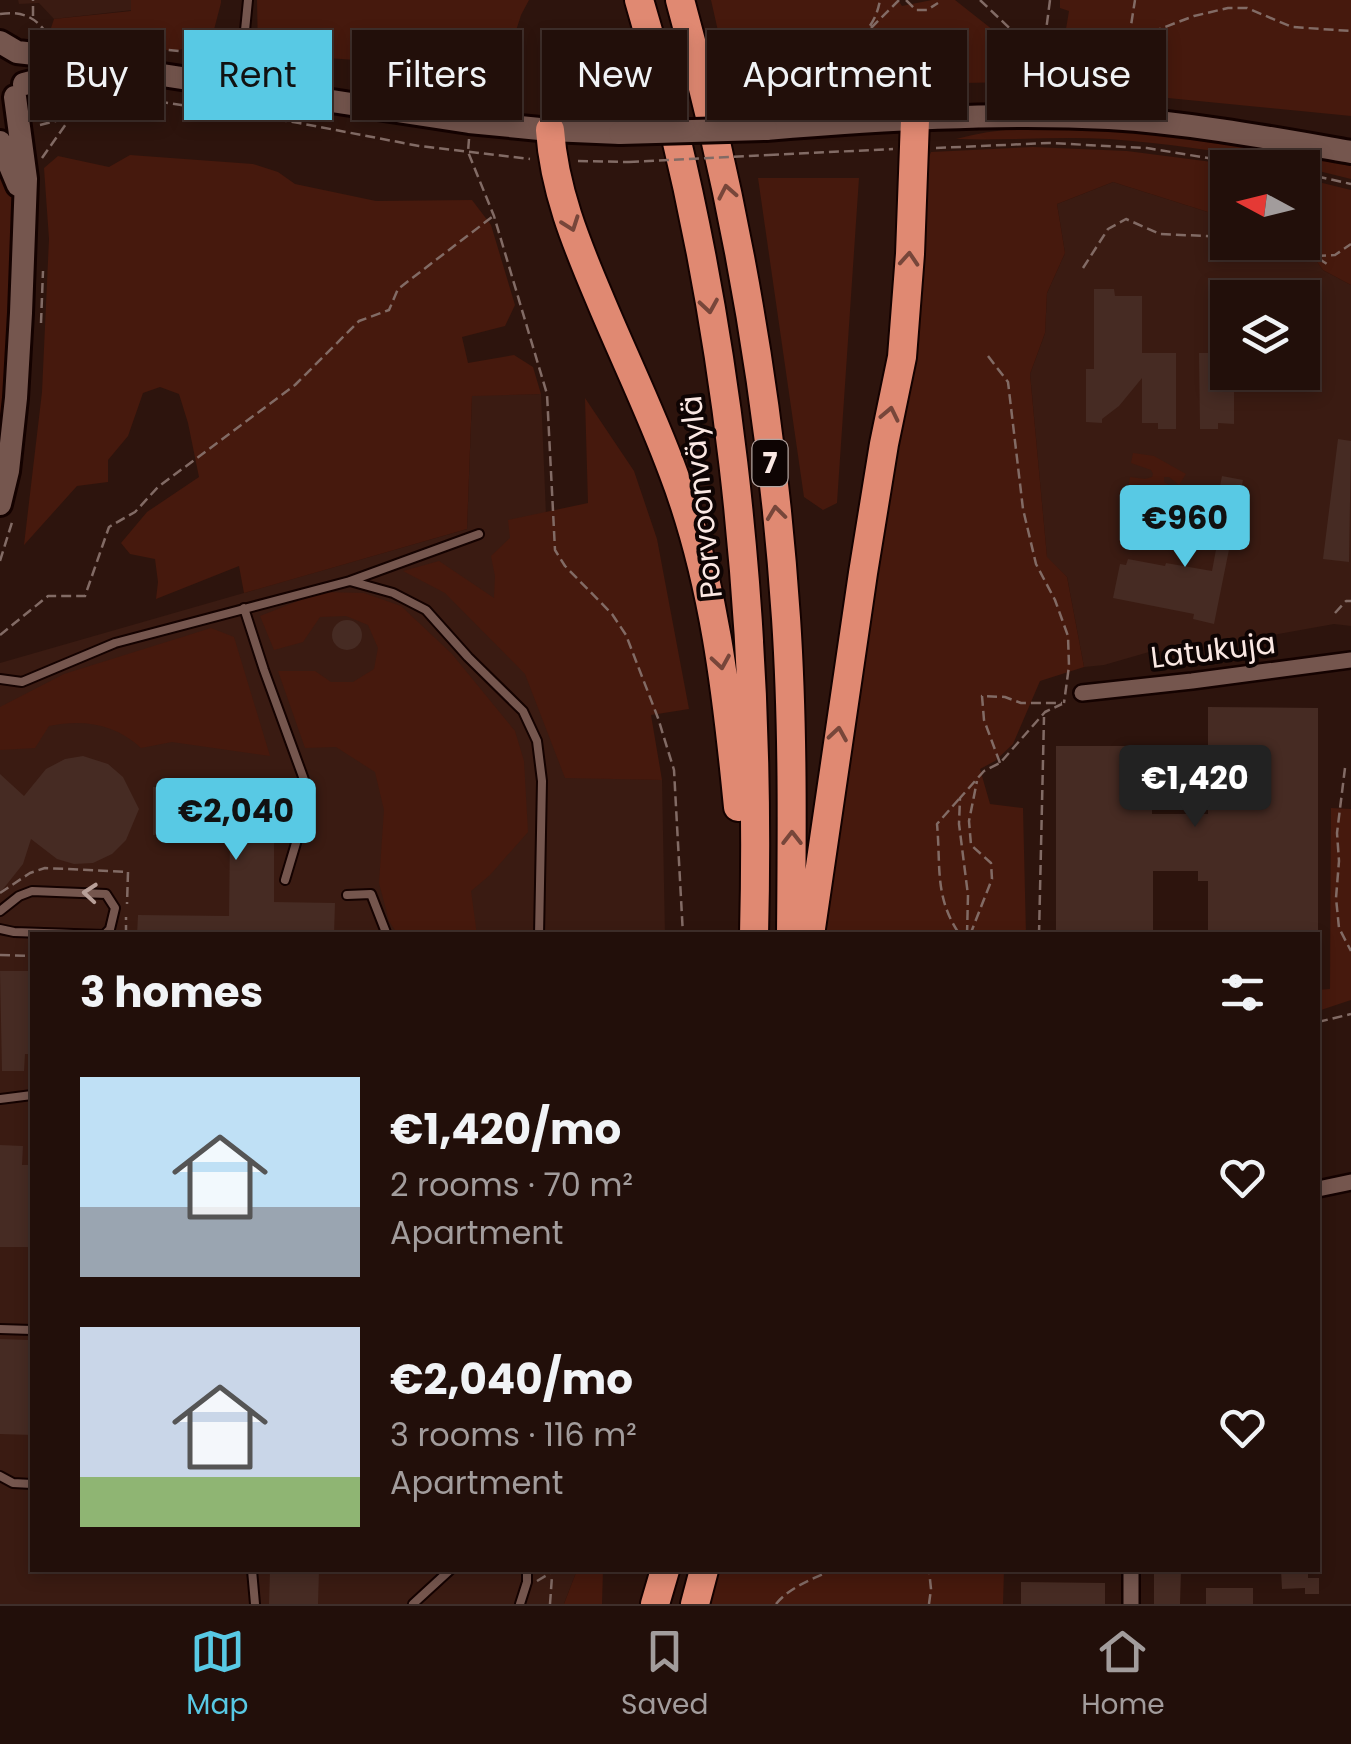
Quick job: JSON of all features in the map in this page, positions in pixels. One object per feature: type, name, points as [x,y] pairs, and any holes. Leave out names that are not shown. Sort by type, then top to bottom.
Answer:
[{"type":"highway","name":"Porvoonväylä","points":[[639,0],[686,184],[708,297],[735,485],[751,685],[755,826],[752,932]]},
{"type":"highway","name":"7","points":[[680,0],[708,106],[744,284],[780,542],[790,704],[792,932]]},
{"type":"highway","points":[[810,932],[863,573],[902,357],[915,120]]},
{"type":"highway","points":[[550,130],[556,181],[586,266],[648,407],[696,541],[721,661],[752,932]]},
{"type":"highway","points":[[655,1604],[664,1572]]},
{"type":"highway","points":[[695,1604],[703,1572]]},
{"type":"main road","points":[[0,504],[16,398],[26,179],[13,95],[23,62],[6,41]]},
{"type":"main road","points":[[332,101],[550,130],[766,129],[915,120]]},
{"type":"main road","points":[[1120,120],[1249,134],[1351,152]]},
{"type":"main road","points":[[0,142],[24,203]]},
{"type":"street","name":"Latukuja","points":[[1082,693],[1351,660]]},
{"type":"street","points":[[1320,1190],[1351,1182]]},
{"type":"street","points":[[1131,1604],[1132,1572]]},
{"type":"lane","points":[[245,30],[248,0]]},
{"type":"lane","points":[[0,680],[22,682],[115,642],[350,581],[479,534]]},
{"type":"lane","points":[[350,581],[392,593],[426,610],[523,711],[537,740],[542,781],[539,932]]},
{"type":"lane","points":[[244,608],[310,796],[286,880]]},
{"type":"lane","points":[[0,911],[32,891],[106,894],[114,908],[107,932]]},
{"type":"lane","points":[[346,895],[371,894],[387,932]]},
{"type":"lane","points":[[0,929],[30,933]]},
{"type":"lane","points":[[0,1100],[30,1095]]},
{"type":"lane","points":[[0,1329],[30,1330]]},
{"type":"lane","points":[[0,1476],[13,1483],[30,1484]]},
{"type":"lane","points":[[252,1572],[255,1604]]},
{"type":"lane","points":[[414,1604],[448,1572]]},
{"type":"lane","points":[[520,1604],[528,1572]]},
{"type":"path","points":[[32,17],[33,0]]},
{"type":"path","points":[[870,30],[880,0]]},
{"type":"path","points":[[870,30],[899,0]]},
{"type":"path","points":[[906,0],[916,10],[928,10],[938,3]]},
{"type":"path","points":[[980,0],[1011,30]]},
{"type":"path","points":[[1047,30],[1050,0]]},
{"type":"path","points":[[1130,30],[1134,0]]},
{"type":"path","points":[[1157,30],[1194,16],[1247,8],[1292,27],[1351,31]]},
{"type":"path","points":[[164,101],[419,146],[552,160],[629,162],[1049,143],[1147,148],[1210,158]]},
{"type":"path","points":[[37,120],[34,126],[59,120]]},
{"type":"path","points":[[38,164],[69,120]]},
{"type":"path","points":[[469,122],[468,152],[494,216],[547,394],[556,550],[564,566],[612,614],[626,635],[674,770],[683,932]]},
{"type":"path","points":[[1320,178],[1351,184]]},
{"type":"path","points":[[0,636],[48,596],[85,596],[109,527],[135,512],[158,488],[296,385],[358,321],[388,310],[398,290],[494,216]]},
{"type":"path","points":[[1083,268],[1108,228],[1126,219],[1160,234],[1210,237]]},
{"type":"path","points":[[1320,256],[1335,255],[1351,244]]},
{"type":"path","points":[[1320,260],[1327,264]]},
{"type":"path","points":[[988,356],[1008,382],[1023,510],[1036,564],[1068,636],[1064,703]]},
{"type":"path","points":[[1336,613],[1346,600],[1351,601]]},
{"type":"path","points":[[1000,763],[984,720],[982,696],[1005,697],[1021,703],[1064,703]]},
{"type":"path","points":[[958,932],[939,887],[938,824],[984,771],[1000,763],[1045,712],[1064,703]]},
{"type":"path","points":[[1038,932],[1045,712]]},
{"type":"path","points":[[1345,768],[1336,898],[1339,928],[1351,950]]},
{"type":"path","points":[[969,932],[992,879],[991,863],[971,845],[970,821],[978,778]]},
{"type":"path","points":[[960,798],[968,932]]},
{"type":"path","points":[[0,893],[30,872],[45,868],[128,872]]},
{"type":"path","points":[[0,956],[30,956]]},
{"type":"path","points":[[1320,1022],[1351,1014]]},
{"type":"path","points":[[540,1580],[552,1572]]},
{"type":"path","points":[[550,1604],[552,1572]]},
{"type":"path","points":[[776,1604],[802,1583],[828,1572]]},
{"type":"path","points":[[929,1572],[929,1604]]},
{"type":"shaded area","points":[[18,0],[220,0],[54,19],[39,3],[19,4]]},
{"type":"shaded area","points":[[131,0],[221,0],[214,30],[184,30],[184,48],[175,51],[164,50],[164,30],[50,30],[54,19],[131,11]]},
{"type":"shaded area","points":[[257,0],[529,0],[516,30],[352,30],[352,60],[332,58],[332,30],[258,30]]},
{"type":"shaded area","points":[[711,0],[898,0],[902,6],[955,0],[993,30],[987,30],[987,83],[967,83],[967,30],[718,30]]},
{"type":"shaded area","points":[[1060,0],[1351,0],[1351,116],[1166,98],[1166,30],[1066,30],[1069,11],[1060,8]]},
{"type":"shaded area","points":[[1044,127],[1189,133],[1272,150],[1210,151],[1090,138],[956,139]]},
{"type":"shaded area","points":[[1033,147],[1127,151],[1210,162],[1210,213],[1113,182],[1057,204],[1065,253],[1047,293],[1045,333],[1030,374],[1047,557],[1067,577],[1084,667],[1040,681],[1013,744],[980,769],[990,804],[1023,808],[1026,932],[823,932],[926,164],[931,152]]},
{"type":"shaded area","points":[[0,155],[15,206],[12,305],[0,422]]},
{"type":"shaded area","points":[[130,155],[253,164],[278,172],[295,184],[376,201],[472,200],[491,225],[515,305],[505,326],[462,337],[468,363],[514,355],[533,367],[541,394],[472,396],[467,529],[244,593],[239,566],[156,599],[155,559],[130,554],[121,543],[147,512],[199,477],[179,394],[160,387],[143,393],[128,436],[108,460],[108,482],[77,486],[24,545],[42,392],[49,239],[44,168],[58,156],[109,167]]},
{"type":"shaded area","points":[[1320,160],[1351,166],[1351,179],[1320,172]]},
{"type":"shaded area","points":[[758,178],[859,178],[837,503],[823,510],[804,497]]},
{"type":"shaded area","points":[[1113,182],[1210,213],[1210,260],[1316,260],[1323,270],[1351,285],[1351,626],[1334,624],[1212,646],[1149,652],[1084,667],[1067,577],[1047,558],[1030,374],[1045,333],[1047,293],[1065,253],[1057,204]]},
{"type":"shaded area","points":[[1320,182],[1351,190],[1351,285],[1323,270],[1316,260],[1320,260]]},
{"type":"shaded area","points":[[541,394],[548,563],[565,777],[662,780],[665,932],[30,932],[30,1572],[576,1572],[564,1604],[0,1604],[0,663],[467,529],[472,395]]},
{"type":"shaded area","points":[[585,398],[634,471],[657,539],[689,709],[651,715],[662,780],[565,778],[525,674],[445,593],[403,571],[439,561],[494,598],[491,556],[510,538],[508,520],[588,503]]},
{"type":"shaded area","points":[[1133,453],[1154,456],[1186,474],[1179,485],[1164,477],[1164,482],[1175,489],[1163,505],[1152,509],[1146,497],[1140,499],[1145,513],[1135,517],[1126,498],[1130,477],[1145,479],[1153,474],[1131,463]]},
{"type":"shaded area","points":[[321,592],[364,593],[401,606],[452,654],[515,731],[524,761],[528,832],[471,891],[477,932],[396,932],[389,921],[379,883],[384,810],[375,772],[336,747],[305,748],[278,671],[315,671],[331,682],[353,682],[374,669],[378,648],[368,625],[346,616],[320,617],[303,642],[274,650],[260,616]]},
{"type":"shaded area","points":[[211,628],[234,637],[270,756],[172,742],[141,748],[121,733],[98,725],[74,723],[49,726],[35,748],[0,750],[0,707],[64,674]]},
{"type":"shaded area","points":[[1331,808],[1351,809],[1351,1000],[1320,1010],[1320,990],[1330,989]]},
{"type":"shaded area","points":[[576,1572],[603,1572],[602,1604],[564,1604]]},
{"type":"shaded area","points":[[718,1572],[1004,1572],[1003,1604],[710,1604]]},
{"type":"building","points":[[1094,289],[1114,289],[1115,296],[1142,296],[1142,353],[1176,353],[1176,429],[1158,429],[1158,423],[1142,423],[1142,378],[1102,423],[1086,422],[1086,369],[1094,369]]},
{"type":"building","points":[[1199,353],[1210,353],[1210,390],[1234,390],[1234,424],[1218,423],[1218,429],[1200,429]]},
{"type":"building","points":[[1338,439],[1351,441],[1349,562],[1323,559]]},
{"type":"building","points":[[1222,476],[1243,480],[1214,624],[1193,619],[1194,614],[1113,598],[1120,564],[1126,565],[1128,559],[1212,571],[1221,523],[1213,522]]},
{"type":"building","points":[[347,620],[358,624],[362,635],[358,646],[347,650],[336,646],[332,635],[336,624]]},
{"type":"building","points":[[1208,707],[1318,708],[1318,932],[1208,932],[1208,881],[1198,881],[1198,871],[1153,871],[1153,932],[1056,932],[1056,746],[1152,746],[1152,814],[1208,814]]},
{"type":"building","points":[[83,756],[108,764],[123,777],[139,809],[126,840],[112,854],[93,863],[74,864],[57,859],[31,839],[23,864],[0,893],[0,774],[24,796],[46,769],[65,759]]},
{"type":"building","points":[[153,787],[286,788],[285,833],[274,833],[274,902],[335,903],[334,932],[137,932],[138,915],[229,916],[230,836],[153,835]]},
{"type":"building","points":[[0,971],[30,971],[30,1054],[25,1054],[24,1071],[2,1071]]},
{"type":"building","points":[[0,1145],[23,1146],[22,1165],[30,1165],[30,1247],[0,1247]]},
{"type":"building","points":[[0,1339],[29,1340],[30,1435],[0,1434]]},
{"type":"building","points":[[270,1572],[319,1572],[318,1604],[269,1604]]},
{"type":"building","points":[[1154,1572],[1181,1572],[1180,1604],[1154,1604]]},
{"type":"building","points":[[1281,1572],[1308,1572],[1308,1578],[1319,1578],[1319,1594],[1305,1594],[1305,1588],[1282,1589]]},
{"type":"building","points":[[1021,1582],[1105,1583],[1105,1604],[1021,1604]]},
{"type":"building","points":[[1206,1588],[1253,1588],[1253,1604],[1206,1604]]}]
